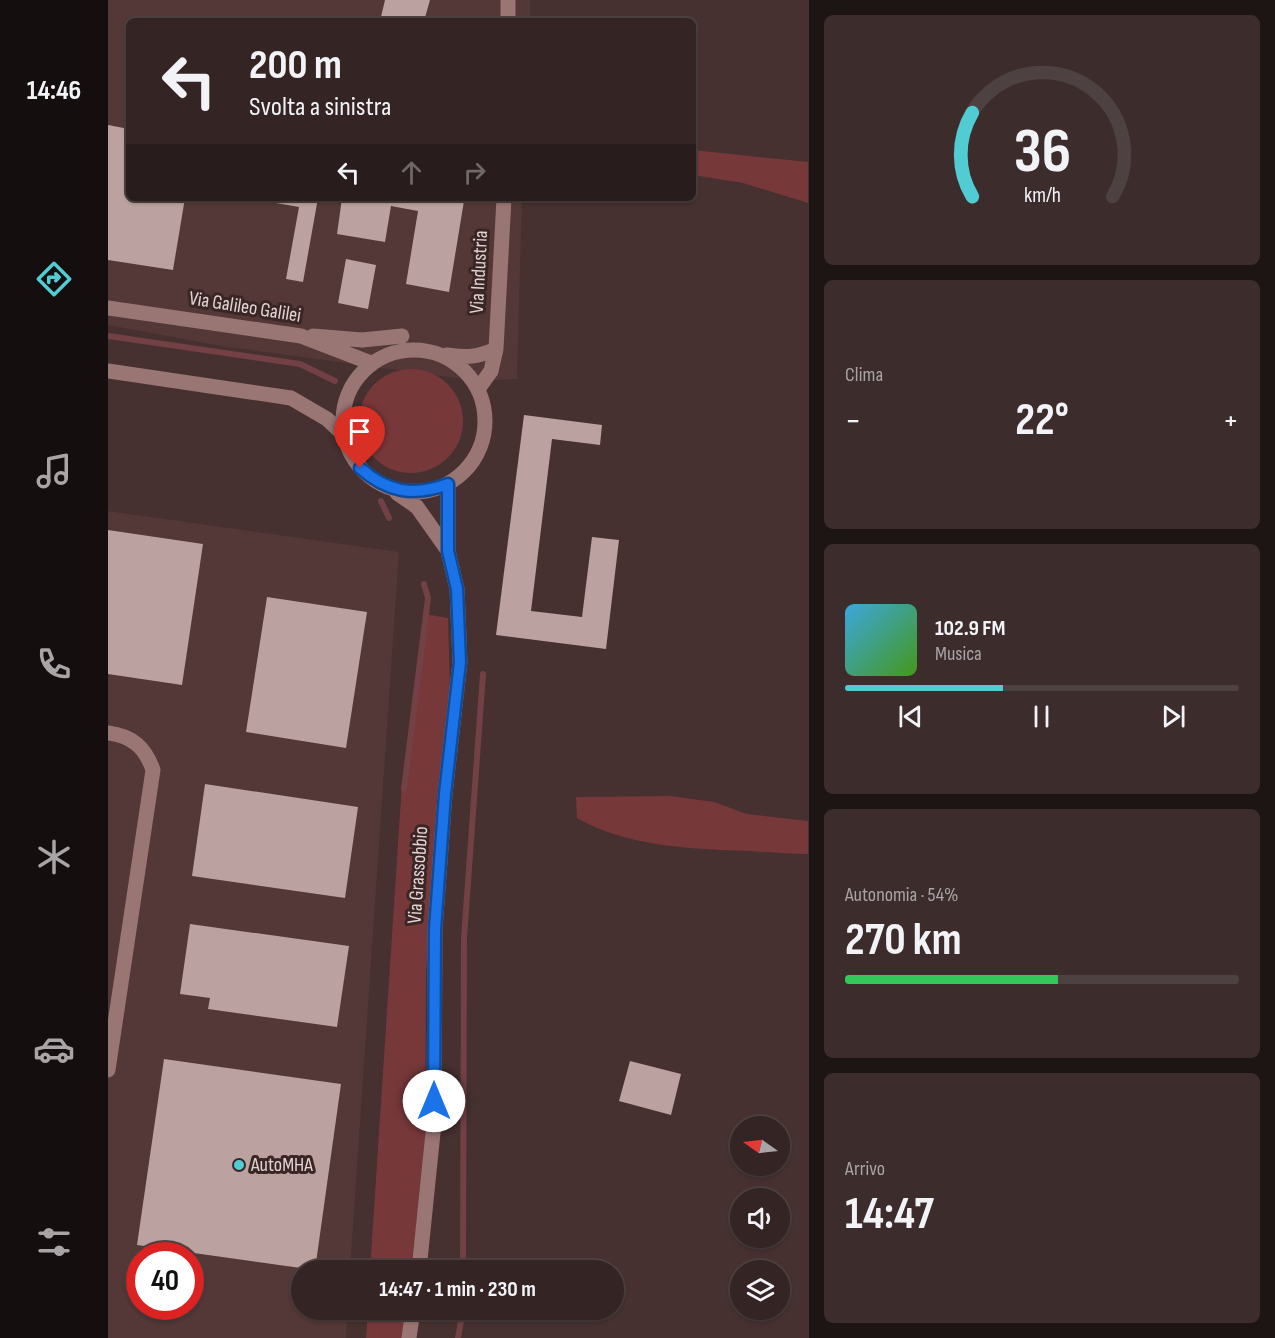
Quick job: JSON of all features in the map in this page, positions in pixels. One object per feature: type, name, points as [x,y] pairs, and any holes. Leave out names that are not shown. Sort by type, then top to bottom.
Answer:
[{"type":"street","points":[[508,0],[508,18]]},
{"type":"street","name":"Via Industria","points":[[478,389],[491,371],[496,349],[504,201]]},
{"type":"street","name":"Via Galileo Galilei","points":[[108,308],[301,336],[371,363]]},
{"type":"street","points":[[301,336],[362,340],[402,337],[422,350],[465,358],[482,356],[496,349]]},
{"type":"street","points":[[402,337],[387,355],[371,363],[357,377],[347,394],[343,414],[343,434],[349,452],[360,468],[374,481],[392,489],[410,493],[430,491],[448,484],[463,473],[475,458],[483,440],[485,414],[478,389],[462,368],[439,354]]},
{"type":"street","points":[[108,371],[291,398],[327,419],[343,434]]},
{"type":"street","name":"Via Grassobbio","points":[[420,1260],[434,1123],[435,929],[445,794],[460,662],[457,589],[448,551],[448,484]]},
{"type":"street","points":[[392,489],[417,507],[448,551]]},
{"type":"street","points":[[108,733],[134,741],[148,755],[153,770],[108,1070]]},
{"type":"street","points":[[409,1338],[412,1320]]},
{"type":"shaded area","points":[[108,0],[530,0],[530,18],[126,18],[126,201],[522,201],[517,379],[478,381],[221,346],[108,325]]},
{"type":"shaded area","points":[[696,150],[808,162],[808,203],[743,183],[696,175]]},
{"type":"shaded area","points":[[411,369],[431,373],[448,384],[459,401],[463,421],[459,441],[448,458],[431,469],[411,473],[391,469],[374,458],[363,441],[359,421],[363,401],[374,384],[391,373]]},
{"type":"shaded area","points":[[108,511],[399,552],[351,1260],[291,1260],[291,1320],[347,1320],[346,1338],[108,1338]]},
{"type":"shaded area","points":[[425,614],[448,618],[450,690],[437,796],[426,974],[425,1183],[414,1260],[371,1260],[402,783]]},
{"type":"shaded area","points":[[670,796],[714,802],[747,814],[808,821],[808,854],[660,845],[617,835],[577,818],[576,797]]},
{"type":"shaded area","points":[[367,1320],[406,1320],[403,1338],[366,1338]]},
{"type":"building","points":[[385,0],[430,0],[425,18],[381,18]]},
{"type":"building","points":[[108,125],[126,128],[126,201],[184,201],[173,270],[108,260]]},
{"type":"building","points":[[276,201],[317,201],[303,282],[286,279],[299,207],[276,203]]},
{"type":"building","points":[[342,201],[464,201],[449,292],[406,284],[418,211],[391,206],[385,242],[337,234]]},
{"type":"building","points":[[346,259],[376,265],[368,309],[338,303]]},
{"type":"building","points":[[524,415],[602,425],[600,445],[552,439],[531,611],[582,617],[592,537],[619,540],[606,649],[496,635]]},
{"type":"building","points":[[108,530],[203,544],[182,685],[108,674]]},
{"type":"building","points":[[267,597],[367,612],[346,748],[246,732]]},
{"type":"building","points":[[205,784],[358,807],[345,898],[192,876]]},
{"type":"building","points":[[190,924],[349,946],[337,1027],[208,1009],[210,998],[180,994]]},
{"type":"building","name":"AutoMHA","points":[[164,1059],[341,1084],[316,1260],[291,1260],[291,1267],[204,1254],[204,1242],[137,1242]]},
{"type":"building","points":[[630,1061],[681,1074],[671,1115],[619,1101]]},
{"type":"waterway","points":[[108,336],[300,364],[335,381]]},
{"type":"waterway","points":[[381,501],[389,518]]},
{"type":"waterway","points":[[404,789],[428,598],[424,584]]},
{"type":"waterway","points":[[463,1260],[464,938],[483,674]]},
{"type":"waterway","points":[[458,1338],[461,1320]]},
{"type":"place","name":"AutoMHA","points":[[239,1165]]},
{"type":"route","points":[[360,468],[374,481],[392,489],[410,493],[430,491],[448,484],[446,511],[448,551],[457,589],[460,618],[460,662],[445,794],[435,929],[434,1101]]}]
